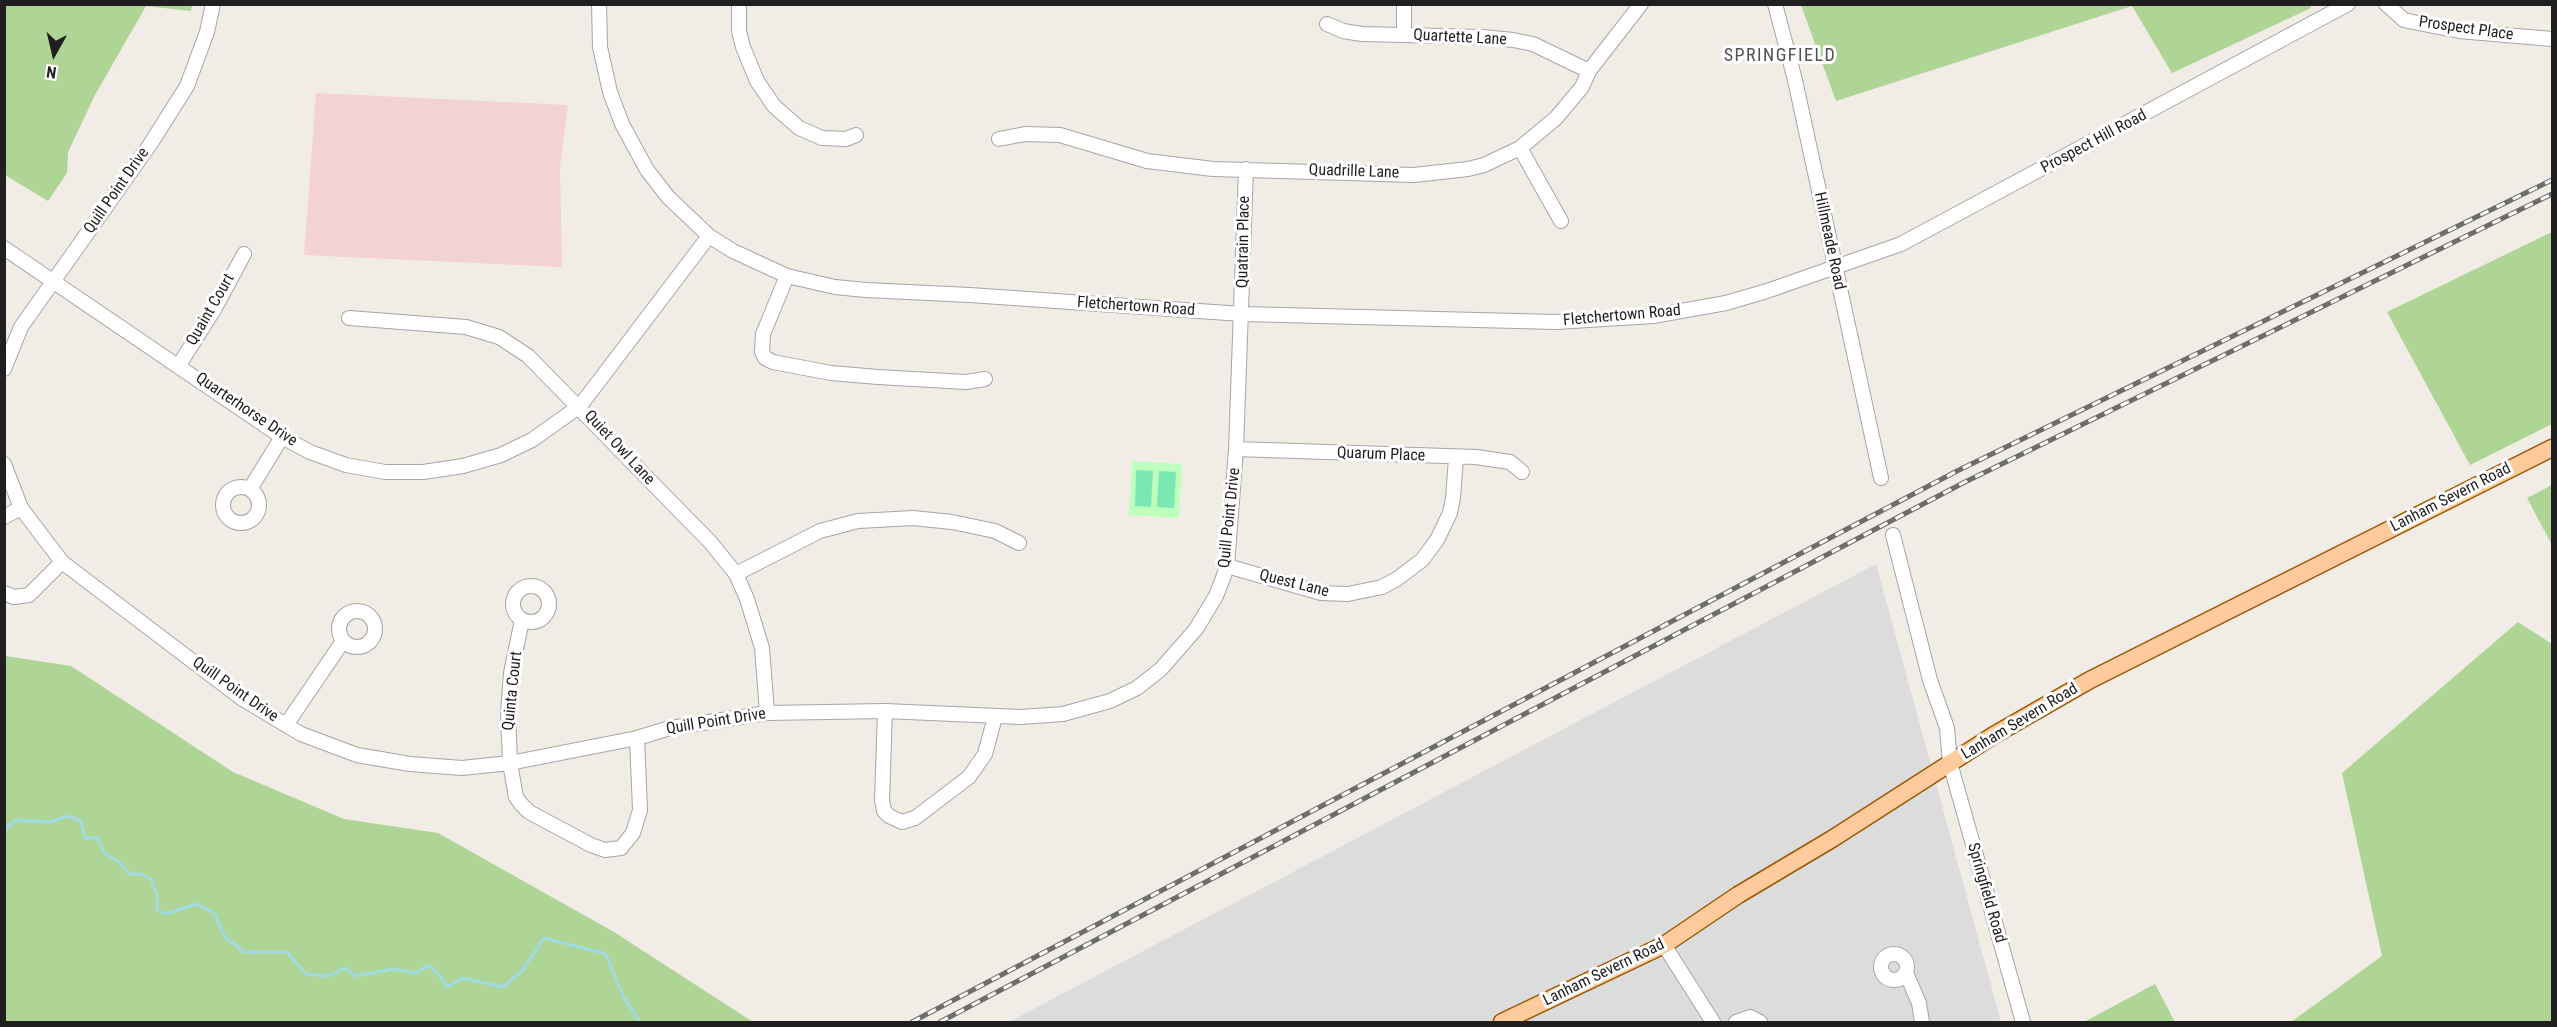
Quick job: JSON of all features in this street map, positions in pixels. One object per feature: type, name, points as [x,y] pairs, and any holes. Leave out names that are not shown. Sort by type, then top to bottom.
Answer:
[{"type":"main road","name":"Lanham Severn Road","points":[[1502,1023],[1664,945],[1950,763],[2138,654],[2553,448]]},
{"type":"street","name":"Quill Point Drive","points":[[4,369],[21,327],[151,143],[187,86],[207,33],[213,4]]},
{"type":"street","name":"Fletchertown Road","points":[[599,4],[599,30],[610,92],[622,124],[652,177],[668,197],[709,236],[733,251],[787,276],[834,287],[1242,314],[1500,322],[1599,321],[1653,316],[1726,303],[1834,267]]},
{"type":"street","points":[[739,4],[743,46],[756,81],[774,106],[800,128],[822,138],[846,139],[856,135]]},
{"type":"street","points":[[1404,4],[1404,34]]},
{"type":"street","name":"Quadrille Lane","points":[[999,139],[1025,134],[1060,135],[1147,161],[1213,169],[1436,174],[1484,165],[1520,148],[1539,134],[1568,106],[1582,87],[1589,71],[1641,4]]},
{"type":"street","name":"Hillmeade Road","points":[[1775,4],[1795,80],[1881,478]]},
{"type":"street","name":"Prospect Hill Road","points":[[1834,267],[1901,244],[1932,229],[2348,4]]},
{"type":"street","name":"Prospect Place","points":[[2386,4],[2404,20],[2459,31],[2553,39]]},
{"type":"street","name":"Quartette Lane","points":[[1327,24],[1343,31],[1362,34],[1482,37],[1533,44],[1589,71]]},
{"type":"street","points":[[1520,148],[1561,221]]},
{"type":"street","name":"Quatrain Place","points":[[1242,314],[1246,169]]},
{"type":"street","name":"Quarterhorse Drive","points":[[4,248],[282,437],[310,452],[346,465],[385,472],[423,472],[463,466],[501,456],[532,440],[579,406],[709,236]]},
{"type":"street","name":"Quaint Court","points":[[179,365],[215,308],[244,254]]},
{"type":"street","points":[[787,276],[763,334],[762,352],[765,358],[773,362],[810,370],[878,377],[966,382],[986,379]]},
{"type":"street","name":"Quill Point Drive","points":[[4,464],[21,508],[62,562],[241,698],[285,725],[336,749],[383,760],[462,768],[510,764],[637,738],[670,728],[767,713],[885,711],[995,717],[1044,717],[1110,701],[1137,688],[1161,669],[1192,636],[1216,596],[1227,567],[1236,449],[1242,314]]},
{"type":"street","name":"Quiet Owl Lane","points":[[349,318],[466,327],[500,337],[528,356],[711,543],[736,574],[747,599],[762,648],[767,713]]},
{"type":"street","points":[[250,489],[282,437]]},
{"type":"street","name":"Quarum Place","points":[[1236,449],[1498,459],[1510,462],[1522,472]]},
{"type":"street","name":"Quest Lane","points":[[1227,567],[1321,593],[1348,594],[1382,587],[1422,560],[1437,540],[1452,506],[1456,458]]},
{"type":"street","points":[[4,517],[21,508]]},
{"type":"street","points":[[736,574],[820,531],[858,521],[889,518],[936,520],[995,531],[1019,543]]},
{"type":"street","points":[[1893,535],[1927,670],[1947,729],[1950,763]]},
{"type":"street","points":[[4,593],[14,597],[29,595],[62,562]]},
{"type":"street","name":"Quinta Court","points":[[522,620],[509,696],[510,764],[516,796],[529,812],[591,845],[614,850],[628,842],[640,810],[637,738]]},
{"type":"street","points":[[285,725],[343,641]]},
{"type":"street","points":[[885,711],[882,800],[884,811],[902,822],[915,818],[969,777],[985,754],[995,717]]},
{"type":"street","name":"Springfield Road","points":[[1950,763],[2023,1023]]},
{"type":"street","points":[[1664,945],[1713,1023]]},
{"type":"street","points":[[1906,974],[1919,1003],[1922,1023]]},
{"type":"street","points":[[1736,1023],[1750,1017],[1760,1023]]},
{"type":"shaded area","points":[[316,93],[568,105],[560,167],[562,267],[304,255]]},
{"type":"shaded area","points":[[1876,564],[2001,1022],[1009,1022]]},
{"type":"green space","points":[[4,5],[192,5],[191,11],[146,6],[95,95],[68,152],[67,173],[48,201],[5,175]]},
{"type":"green space","points":[[1801,5],[2310,5],[2311,8],[2172,73],[2132,6],[1836,101]]},
{"type":"green space","points":[[2552,232],[2552,424],[2470,465],[2387,312]]},
{"type":"green space","points":[[1132,461],[1182,464],[1179,518],[1129,515]]},
{"type":"green space","points":[[1136,470],[1153,471],[1151,507],[1135,506]]},
{"type":"green space","points":[[1159,471],[1176,472],[1174,508],[1157,507]]},
{"type":"green space","points":[[2552,485],[2552,545],[2527,498]]},
{"type":"green space","points":[[2518,622],[2552,644],[2552,1022],[2291,1022],[2382,956],[2342,773]]},
{"type":"green space","points":[[5,656],[71,666],[233,772],[344,819],[438,833],[614,932],[753,1022],[5,1022]]},
{"type":"green space","points":[[2155,984],[2175,1022],[2084,1022]]},
{"type":"waterway","points":[[4,830],[16,820],[50,822],[67,816],[81,821],[85,838],[98,838],[104,853],[118,861],[130,874],[141,874],[151,879],[157,895],[157,910],[166,914],[197,904],[214,913],[225,937],[244,952],[287,952],[306,974],[328,976],[345,968],[356,976],[393,969],[416,973],[429,965],[447,987],[463,978],[503,987],[522,971],[544,938],[606,954],[623,996],[640,1022]]},
{"type":"railway","points":[[912,1022],[1957,471],[2552,180]]},
{"type":"railway","points":[[940,1022],[1963,483],[2552,194]]},
{"type":"district","name":"SPRINGFIELD","points":[[1780,56]]}]
